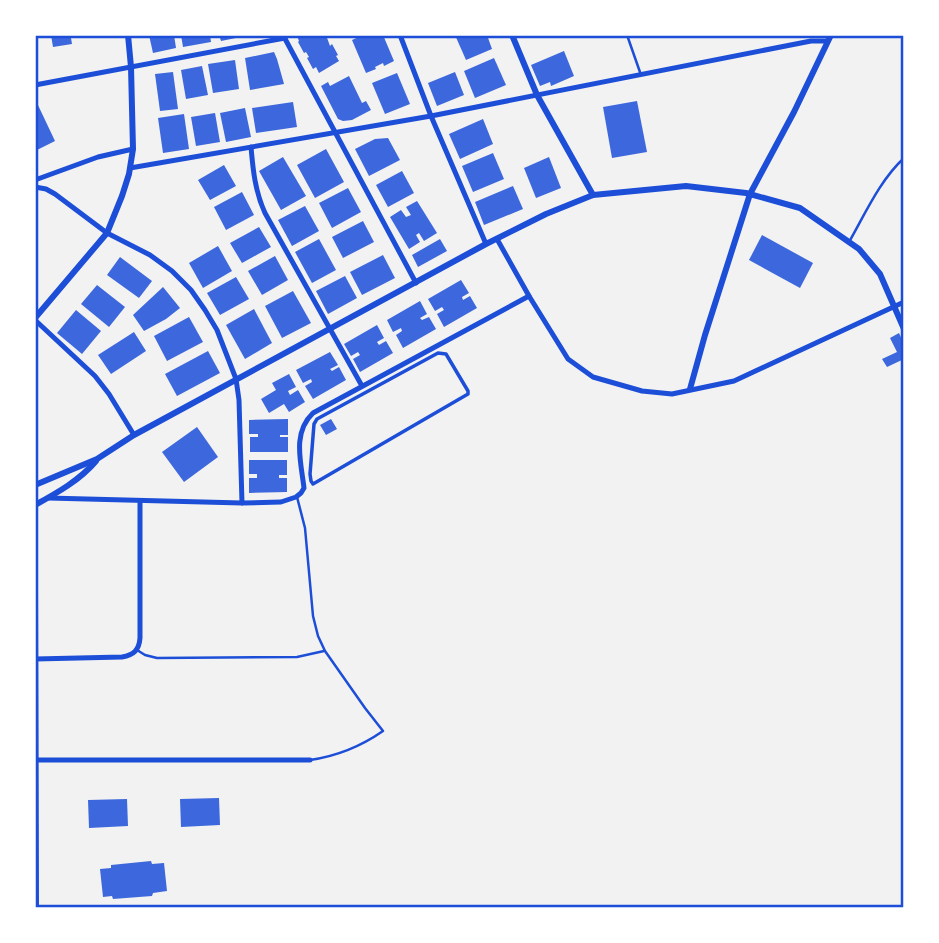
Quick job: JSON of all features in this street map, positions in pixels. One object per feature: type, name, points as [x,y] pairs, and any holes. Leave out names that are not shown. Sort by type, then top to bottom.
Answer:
[{"type":"street","points":[[128,35],[133,149],[130,169],[116,212],[107,233],[35,319],[95,376],[134,435]]},
{"type":"street","points":[[400,35],[431,116],[486,244]]},
{"type":"street","points":[[512,35],[537,95],[593,195]]},
{"type":"street","points":[[35,85],[284,36],[416,283]]},
{"type":"street","points":[[130,169],[431,116],[829,38]]},
{"type":"street","points":[[690,389],[750,194],[794,112],[829,38]]},
{"type":"street","points":[[251,147],[260,203],[366,392]]},
{"type":"street","points":[[35,180],[86,161],[133,149]]},
{"type":"street","points":[[35,485],[97,459],[134,435],[486,244],[546,214],[593,195],[686,186],[750,194],[800,208],[859,249],[880,274],[904,328]]},
{"type":"street","points":[[35,187],[55,194],[107,233],[150,255],[172,271],[191,290],[205,310],[217,330],[236,379],[242,503]]},
{"type":"street","points":[[497,239],[568,359],[593,377],[642,391],[671,394],[734,381],[904,302]]},
{"type":"street","points":[[48,498],[242,503],[281,502],[296,497],[304,488],[299,443],[306,419],[323,407],[529,296]]},
{"type":"street","points":[[441,352],[446,354],[469,393],[313,484],[310,474],[315,422],[321,416],[366,392],[441,352]]},
{"type":"street","points":[[35,505],[81,476],[97,459]]},
{"type":"street","points":[[35,659],[122,657],[137,650],[140,638],[140,501]]},
{"type":"street","points":[[35,589],[36,908]]},
{"type":"street","points":[[35,760],[310,760]]},
{"type":"lane","points":[[627,35],[641,75]]},
{"type":"lane","points":[[849,242],[876,195],[904,158]]},
{"type":"lane","points":[[296,497],[305,528],[313,616],[318,636],[325,651],[383,731],[349,751],[310,760]]},
{"type":"lane","points":[[137,650],[157,658],[297,657],[325,651]]},
{"type":"building","points":[[51,35],[78,36],[71,38],[72,44],[53,47]]},
{"type":"building","points":[[149,35],[174,35],[176,48],[153,53]]},
{"type":"building","points":[[181,35],[210,35],[211,42],[183,47]]},
{"type":"building","points":[[219,35],[246,35],[246,36],[221,41]]},
{"type":"building","points":[[299,35],[326,35],[339,61],[319,73],[316,67],[313,69],[307,58],[309,57],[298,42]]},
{"type":"building","points":[[363,35],[383,35],[394,61],[384,66],[383,63],[366,73],[352,40]]},
{"type":"building","points":[[455,35],[487,35],[492,49],[466,60]]},
{"type":"building","points":[[564,51],[574,76],[551,86],[550,82],[540,86],[531,65]]},
{"type":"building","points":[[274,52],[284,84],[250,90],[245,58]]},
{"type":"building","points":[[494,58],[506,85],[475,98],[464,71]]},
{"type":"building","points":[[235,60],[239,89],[213,93],[208,64]]},
{"type":"building","points":[[202,66],[208,95],[186,99],[181,70]]},
{"type":"building","points":[[173,72],[178,109],[160,111],[155,74]]},
{"type":"building","points":[[455,72],[464,95],[437,106],[428,83]]},
{"type":"building","points":[[397,73],[410,104],[385,114],[372,83]]},
{"type":"building","points":[[349,76],[362,103],[366,101],[371,110],[352,120],[343,121],[338,119],[321,86],[328,82],[330,86]]},
{"type":"building","points":[[637,101],[647,152],[612,158],[603,107]]},
{"type":"building","points":[[293,102],[297,127],[256,133],[252,108]]},
{"type":"building","points":[[37,103],[55,141],[35,151],[35,105]]},
{"type":"building","points":[[245,108],[251,137],[226,142],[220,113]]},
{"type":"building","points":[[215,113],[220,142],[196,146],[191,117]]},
{"type":"building","points":[[184,114],[189,149],[163,153],[158,118]]},
{"type":"building","points":[[483,119],[493,144],[460,159],[449,134]]},
{"type":"building","points":[[388,138],[400,160],[369,176],[355,149],[375,139]]},
{"type":"building","points":[[326,149],[344,182],[315,198],[297,165]]},
{"type":"building","points":[[493,153],[504,179],[473,192],[462,166]]},
{"type":"building","points":[[283,157],[306,196],[281,210],[259,171]]},
{"type":"building","points":[[549,157],[561,188],[536,198],[524,168]]},
{"type":"building","points":[[224,165],[236,186],[210,200],[198,180]]},
{"type":"building","points":[[402,171],[414,193],[388,207],[376,185]]},
{"type":"building","points":[[513,186],[523,209],[484,225],[475,202]]},
{"type":"building","points":[[348,188],[361,212],[332,228],[319,203]]},
{"type":"building","points":[[242,192],[254,215],[226,230],[214,207]]},
{"type":"building","points":[[417,201],[437,233],[424,241],[419,233],[416,235],[420,242],[409,249],[390,217],[401,210],[406,217],[411,215],[406,207]]},
{"type":"building","points":[[305,206],[319,231],[292,246],[278,220]]},
{"type":"building","points":[[363,221],[374,242],[343,258],[332,237]]},
{"type":"building","points":[[259,227],[271,247],[242,263],[230,243]]},
{"type":"building","points":[[762,235],[813,263],[800,288],[749,260]]},
{"type":"building","points":[[319,239],[336,270],[312,283],[295,252]]},
{"type":"building","points":[[440,239],[447,251],[418,267],[412,255]]},
{"type":"building","points":[[218,246],[232,271],[203,288],[189,263]]},
{"type":"building","points":[[383,255],[395,278],[362,295],[350,272]]},
{"type":"building","points":[[275,256],[288,280],[262,295],[248,271]]},
{"type":"building","points":[[120,257],[152,281],[139,298],[107,275]]},
{"type":"building","points":[[345,276],[357,298],[328,314],[316,291]]},
{"type":"building","points":[[236,277],[249,299],[220,315],[207,293]]},
{"type":"building","points":[[461,280],[469,293],[462,297],[463,300],[470,296],[477,308],[444,327],[437,314],[444,310],[442,307],[435,311],[428,299]]},
{"type":"building","points":[[97,285],[125,307],[109,327],[81,304]]},
{"type":"building","points":[[163,287],[180,308],[144,331],[133,315]]},
{"type":"building","points":[[293,291],[311,323],[282,338],[265,306]]},
{"type":"building","points":[[420,301],[427,314],[420,318],[422,320],[429,317],[436,329],[403,348],[396,335],[402,331],[401,328],[393,332],[387,320]]},
{"type":"building","points":[[254,309],[272,343],[245,359],[226,325]]},
{"type":"building","points":[[76,310],[101,331],[82,354],[57,333]]},
{"type":"building","points":[[189,317],[203,342],[167,361],[154,336]]},
{"type":"building","points":[[377,325],[384,338],[377,342],[379,345],[386,341],[393,353],[360,372],[353,359],[360,355],[358,352],[351,356],[344,344]]},
{"type":"building","points":[[134,332],[146,351],[111,374],[98,355]]},
{"type":"building","points":[[899,333],[904,344],[904,359],[887,367],[882,359],[897,352],[890,338]]},
{"type":"building","points":[[208,351],[220,373],[177,396],[165,374]]},
{"type":"building","points":[[330,352],[338,365],[330,369],[332,371],[339,367],[346,380],[313,399],[305,386],[312,382],[311,379],[303,383],[296,370]]},
{"type":"building","points":[[289,374],[296,387],[288,391],[290,395],[298,390],[305,402],[289,412],[284,404],[269,413],[261,399],[276,390],[272,383]]},
{"type":"building","points":[[288,419],[288,435],[280,437],[288,437],[288,452],[250,452],[250,437],[258,437],[258,434],[249,434],[249,420]]},
{"type":"building","points":[[331,419],[337,429],[326,435],[320,425]]},
{"type":"building","points":[[197,427],[218,457],[184,482],[162,452]]},
{"type":"building","points":[[249,460],[287,460],[287,475],[279,475],[279,478],[287,478],[287,492],[249,493],[249,478],[257,478],[257,474],[249,474]]},
{"type":"building","points":[[219,798],[220,825],[181,827],[180,799]]},
{"type":"building","points":[[127,799],[128,826],[89,828],[88,800]]},
{"type":"building","points":[[151,861],[152,864],[164,863],[167,891],[153,893],[152,896],[113,899],[112,896],[103,897],[100,869],[111,868],[111,865]]}]
